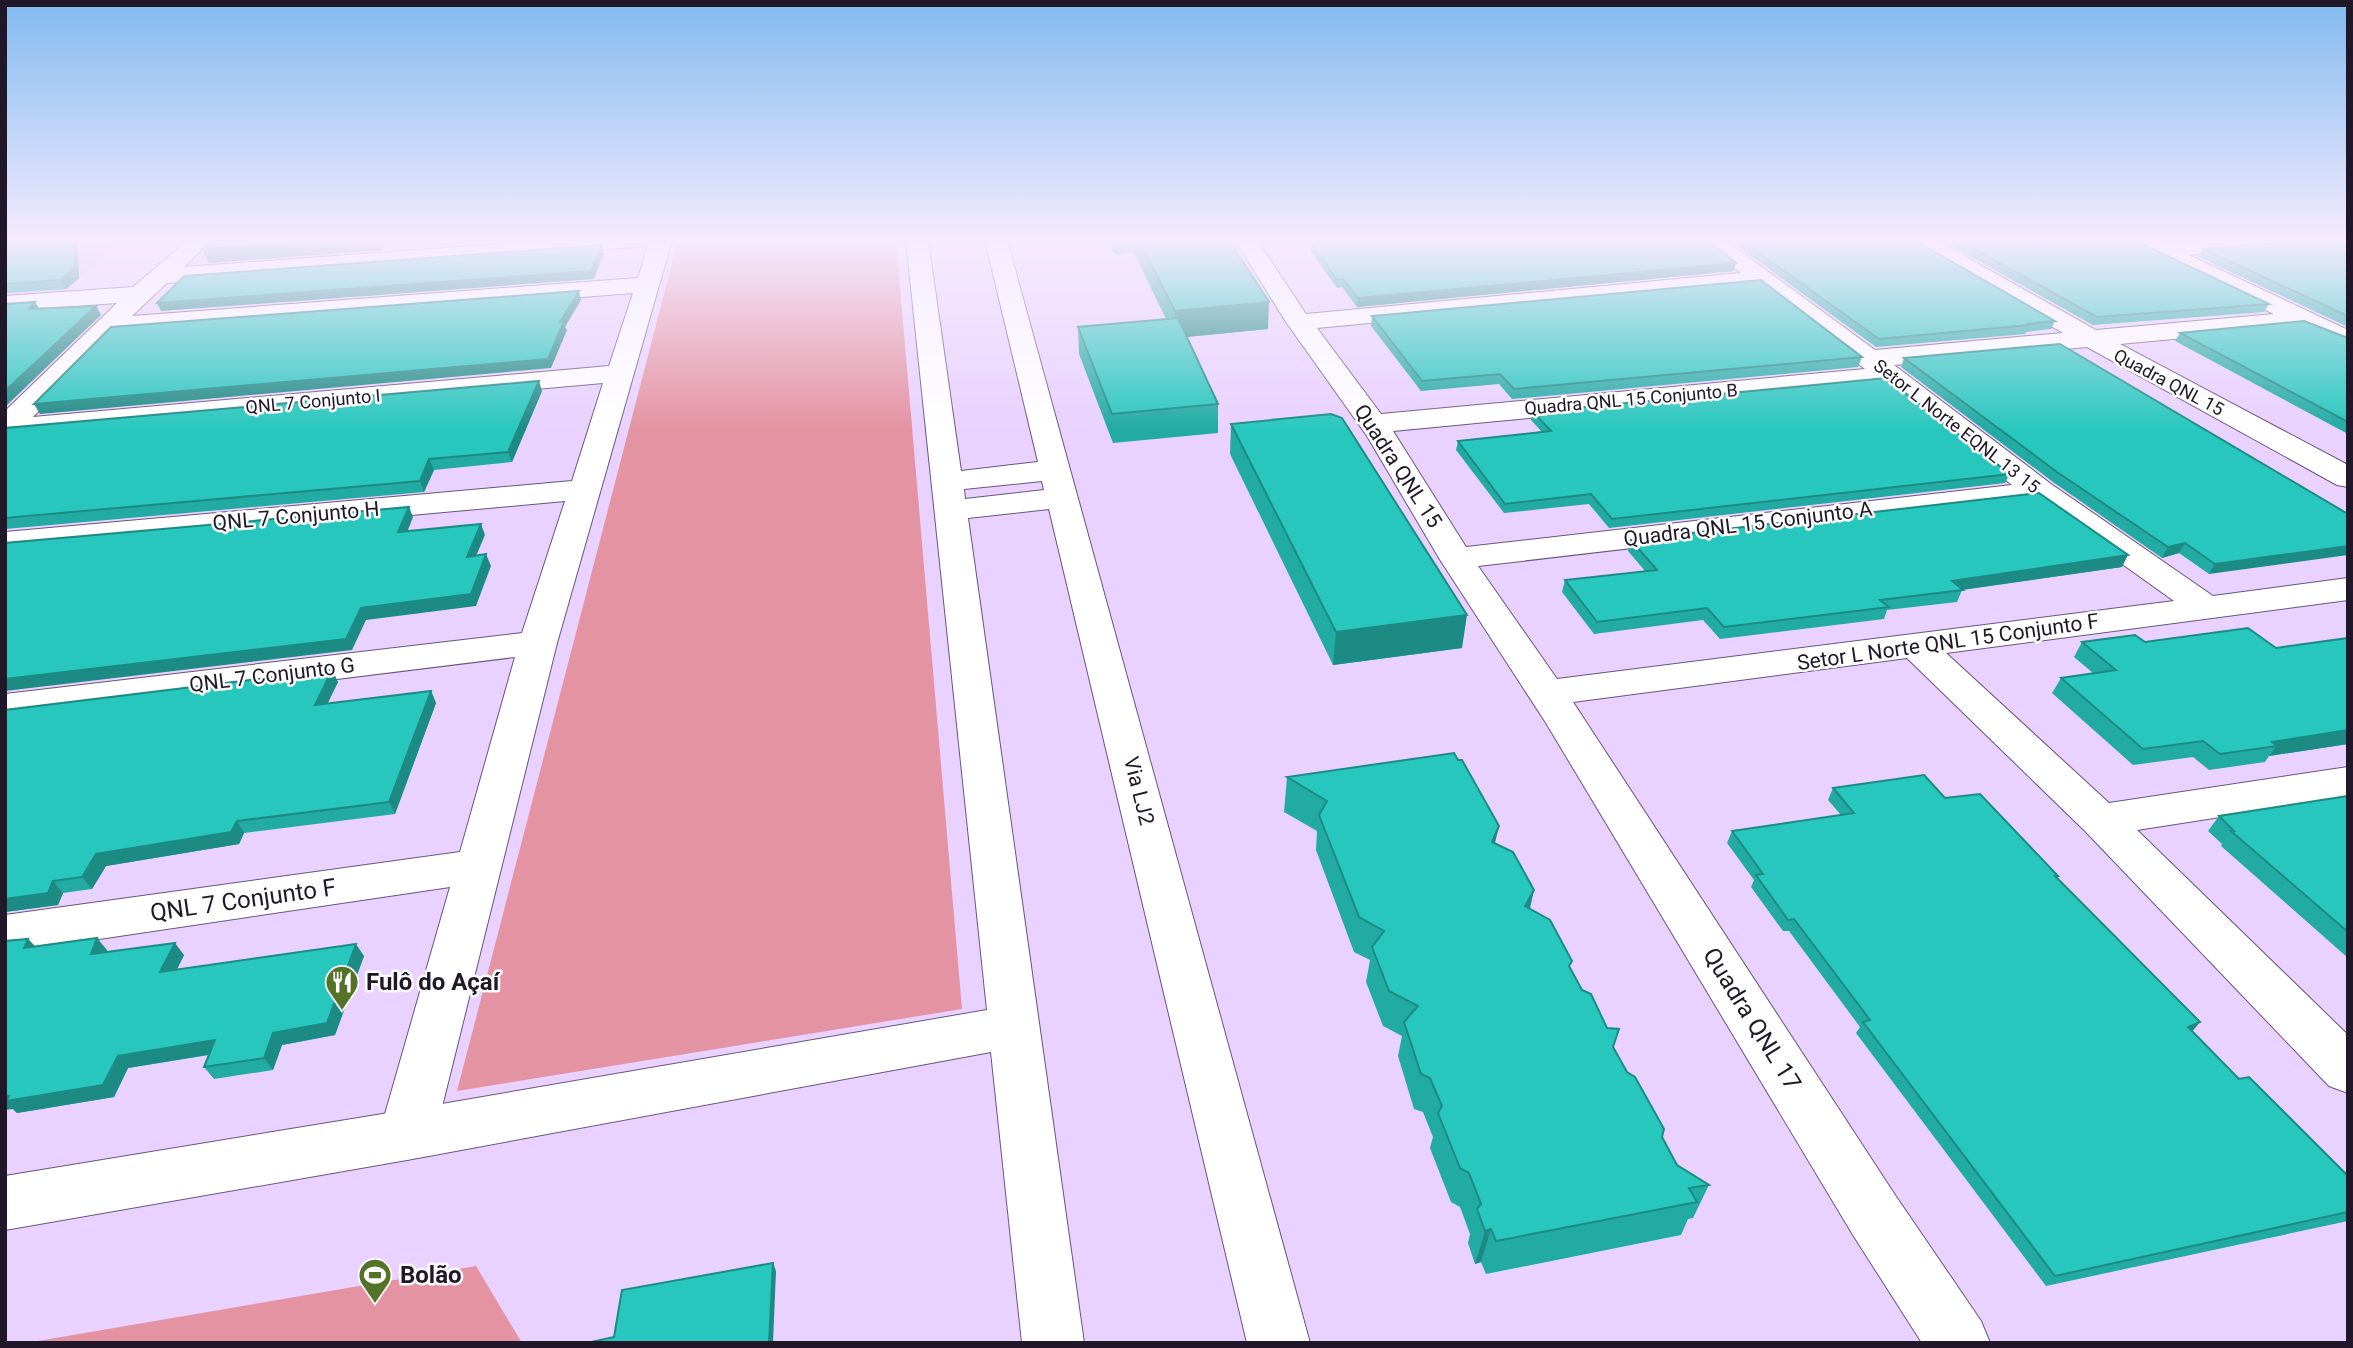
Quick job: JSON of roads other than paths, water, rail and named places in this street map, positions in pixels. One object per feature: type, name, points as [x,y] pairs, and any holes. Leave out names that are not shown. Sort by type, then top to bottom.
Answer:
[{"type":"street","points":[[5,428],[131,303]]},
{"type":"street","points":[[107,327],[411,303]]},
{"type":"street","points":[[407,1135],[538,643],[643,303]]},
{"type":"street","points":[[924,303],[1053,1343]]},
{"type":"street","name":"Via LJ2","points":[[1012,303],[1279,1343]]},
{"type":"street","name":"Quadra QNL 15","points":[[1286,303],[1373,424],[1456,558],[1548,693]]},
{"type":"street","points":[[1299,322],[1501,303]]},
{"type":"street","name":"Setor L Norte EQNL 13 15","points":[[1796,303],[2040,491],[2206,607]]},
{"type":"street","name":"Quadra QNL 15","points":[[2029,303],[2348,478]]},
{"type":"street","points":[[2270,303],[2342,333]]},
{"type":"street","name":"Quadra QNL 15 Conjunto B","points":[[1373,424],[1879,367],[2090,338],[2304,319]]},
{"type":"street","name":"QNL 7 Conjunto I","points":[[5,428],[622,373]]},
{"type":"street","points":[[947,496],[1059,484]]},
{"type":"street","name":"QNL 7 Conjunto H","points":[[5,542],[587,489]]},
{"type":"street","name":"Quadra QNL 15 Conjunto A","points":[[1456,558],[2040,491]]},
{"type":"street","name":"Setor L Norte QNL 15 Conjunto F","points":[[1548,693],[2348,589]]},
{"type":"street","name":"QNL 7 Conjunto G","points":[[5,707],[538,643]]},
{"type":"street","points":[[1917,647],[2100,821],[2348,1070]]},
{"type":"street","name":"Quadra QNL 17","points":[[1548,693],[1874,1215],[1959,1343]]},
{"type":"street","points":[[2100,821],[2348,782]]},
{"type":"street","name":"QNL 7 Conjunto F","points":[[5,934],[480,866]]},
{"type":"street","points":[[5,1202],[407,1135],[1012,1027]]},
{"type":"place","name":"Fulô do Açaí","points":[[342,1012]]},
{"type":"place","name":"Bolão","points":[[375,1305]]}]
